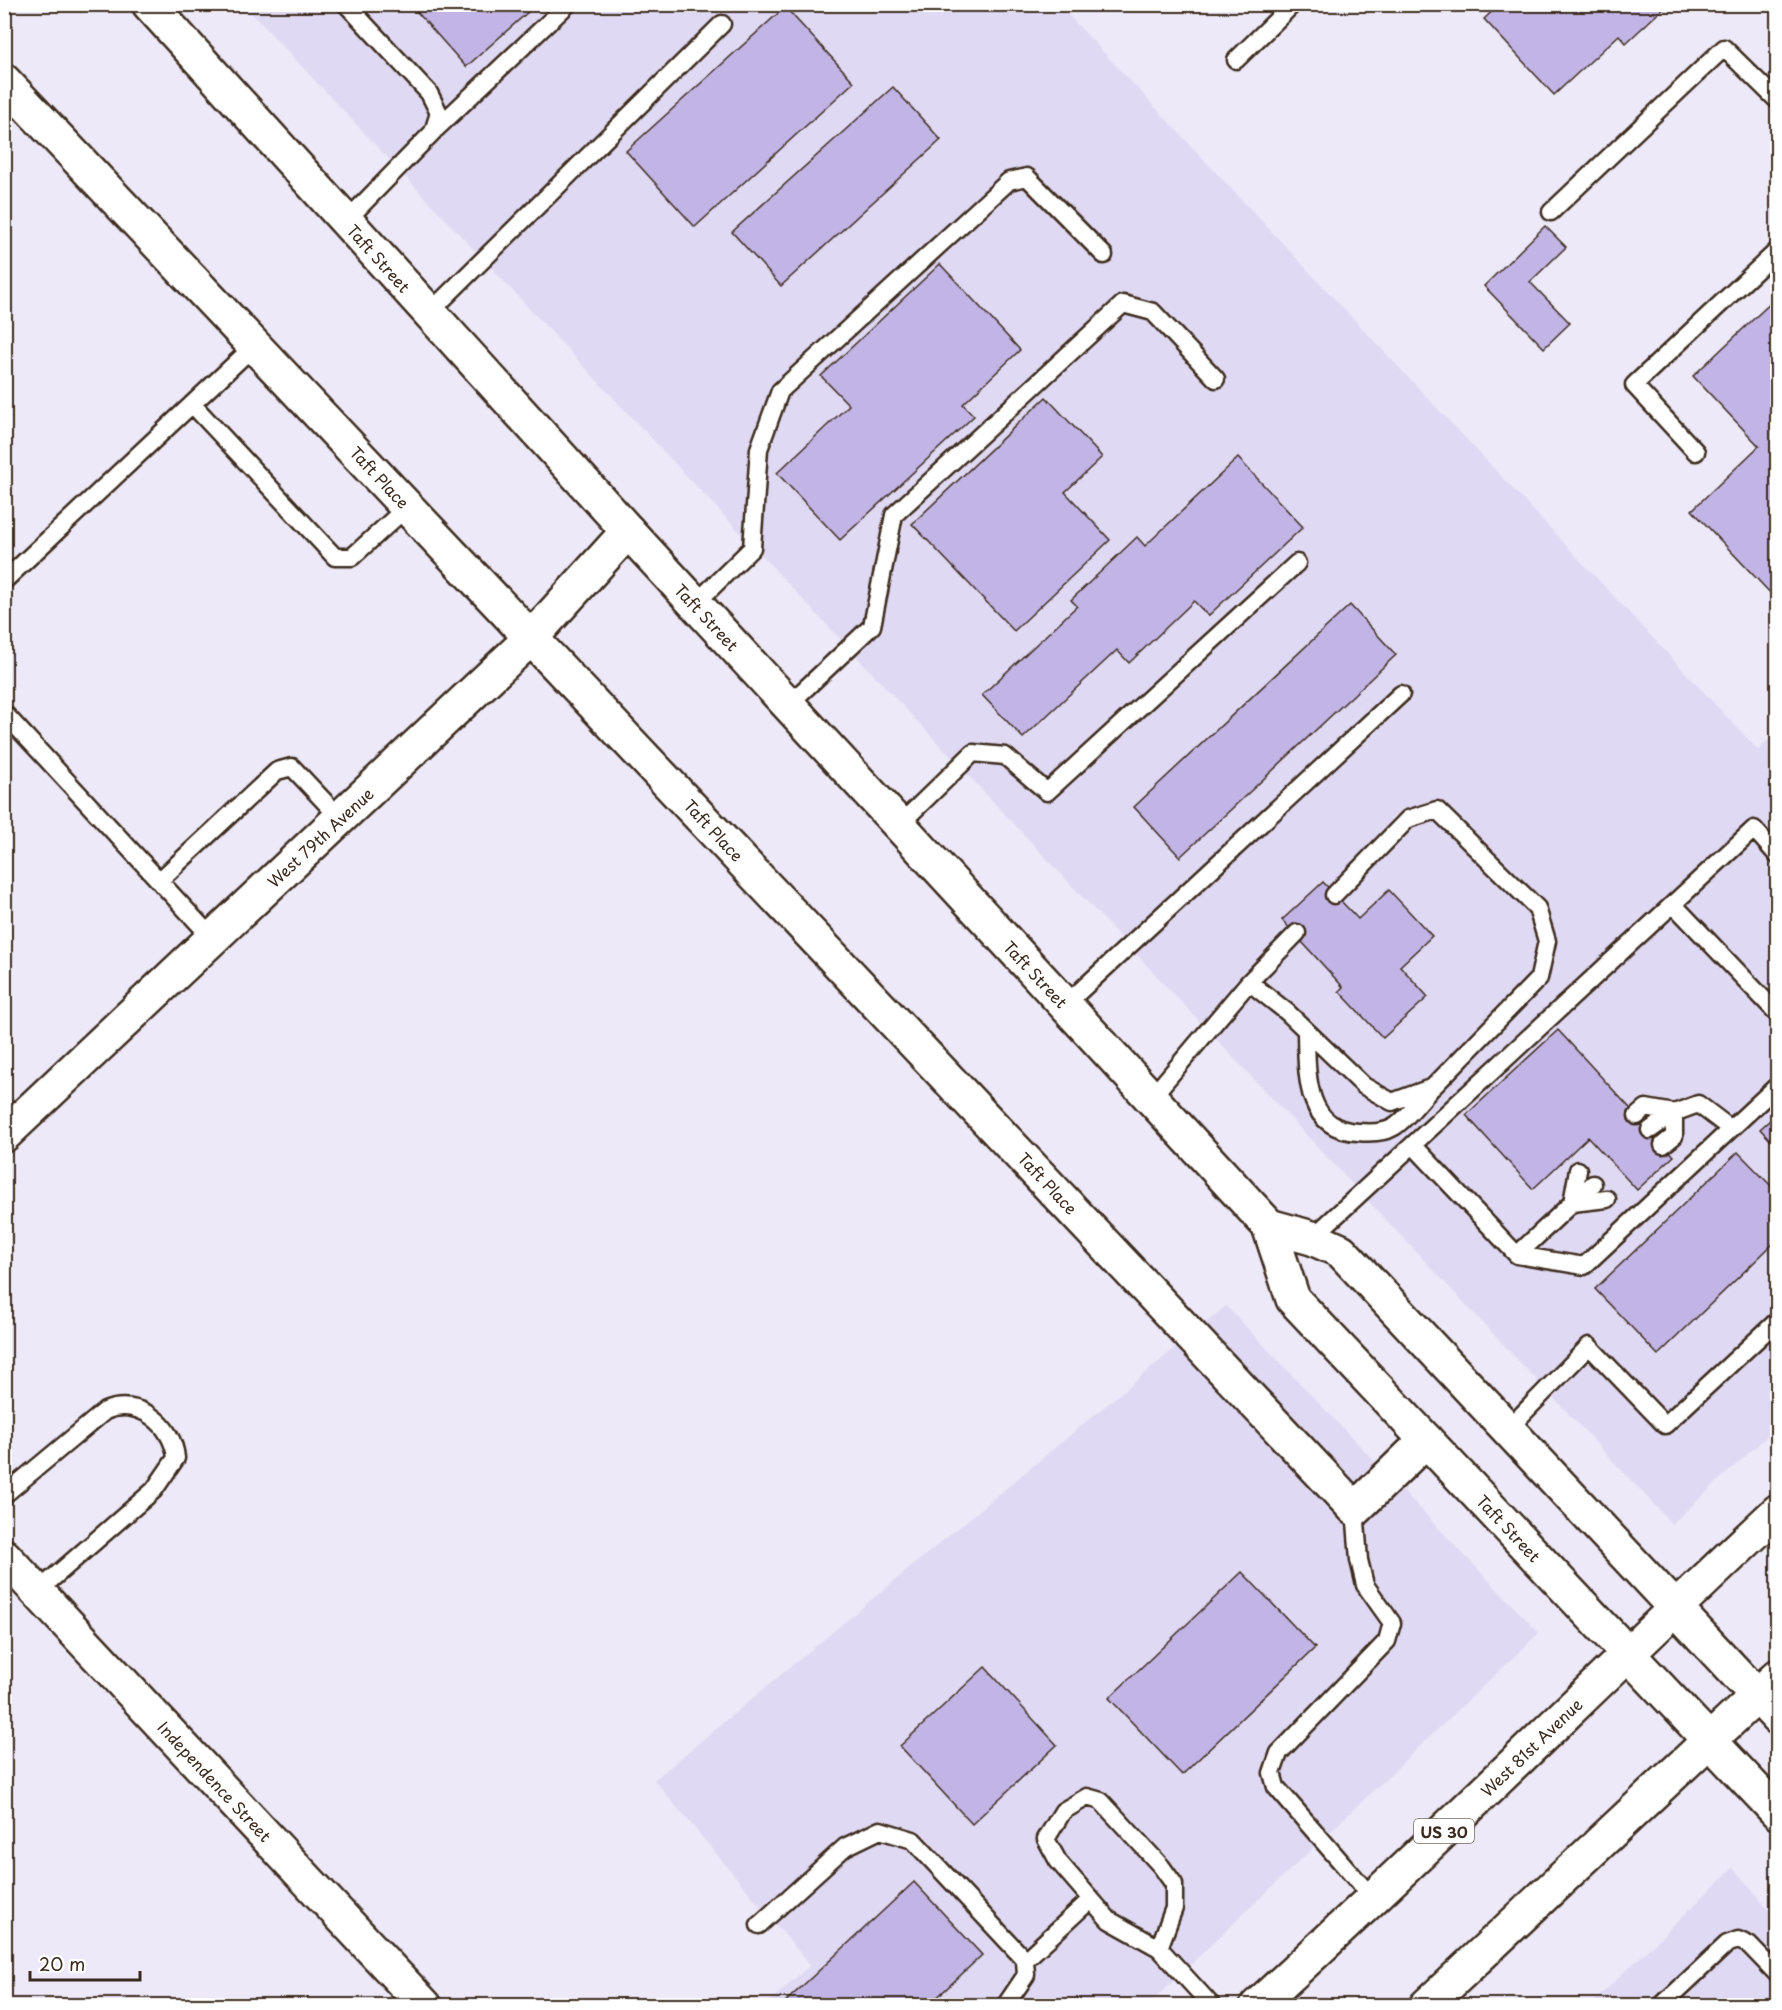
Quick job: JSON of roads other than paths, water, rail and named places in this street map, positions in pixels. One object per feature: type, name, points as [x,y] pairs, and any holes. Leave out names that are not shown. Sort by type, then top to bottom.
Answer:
[{"type":"main road","name":"Taft Street","points":[[149,4],[628,531],[1269,1226],[1293,1299],[1778,1813]]},
{"type":"main road","name":"Taft Place","points":[[4,81],[1355,1509]]},
{"type":"main road","name":"West 79th Avenue","points":[[4,1136],[532,637],[628,531]]},
{"type":"main road","points":[[1269,1226],[1312,1238],[1341,1251],[1674,1608],[1770,1696],[1708,1740],[1426,2006]]},
{"type":"main road","points":[[1355,1509],[1426,1440]]},
{"type":"main road","name":"West 81st Avenue","points":[[1257,2006],[1374,1900],[1627,1652],[1778,1511]]},
{"type":"main road","name":"Independence Street","points":[[4,1556],[425,2006]]},
{"type":"lane","points":[[346,4],[429,93],[439,114],[433,132]]},
{"type":"lane","points":[[346,221],[433,132],[568,4]]},
{"type":"lane","points":[[1236,60],[1293,4]]},
{"type":"lane","points":[[429,313],[722,24]]},
{"type":"lane","points":[[1551,212],[1725,48],[1778,101]]},
{"type":"lane","points":[[695,604],[752,548],[759,449],[780,391],[1009,182],[1027,177],[1104,255]]},
{"type":"lane","points":[[1696,452],[1634,386],[1778,250]]},
{"type":"lane","points":[[788,705],[872,626],[894,515],[1123,304],[1153,312],[1216,379]]},
{"type":"lane","points":[[4,581],[255,345]]},
{"type":"lane","points":[[192,404],[335,557],[352,557],[408,506]]},
{"type":"lane","points":[[899,825],[973,753],[1005,756],[1047,792],[1297,563]]},
{"type":"lane","points":[[1065,1005],[1401,694]]},
{"type":"lane","points":[[4,713],[213,939]]},
{"type":"lane","points":[[159,881],[276,771],[292,767],[340,819]]},
{"type":"lane","points":[[1306,1030],[1307,1082],[1313,1102],[1327,1120],[1346,1132],[1374,1133],[1394,1127],[1539,978],[1547,940],[1537,908],[1437,810],[1408,819],[1334,895]]},
{"type":"lane","points":[[1312,1238],[1754,829],[1778,855]]},
{"type":"lane","points":[[1674,905],[1778,1014]]},
{"type":"lane","points":[[1151,1098],[1249,982],[1296,933]]},
{"type":"lane","points":[[1249,982],[1306,1030],[1364,1086],[1392,1102],[1433,1087]]},
{"type":"lane","points":[[1413,1145],[1517,1255],[1584,1266],[1778,1085]]},
{"type":"lane","points":[[1650,1130],[1674,1113],[1698,1104],[1731,1129]]},
{"type":"lane","points":[[1637,1116],[1646,1108],[1674,1113]]},
{"type":"lane","points":[[1663,1145],[1674,1136],[1674,1113]]},
{"type":"lane","points":[[1572,1203],[1578,1170]]},
{"type":"lane","points":[[1517,1255],[1593,1184]]},
{"type":"lane","points":[[1572,1203],[1606,1199]]},
{"type":"lane","points":[[1508,1429],[1589,1346],[1665,1425],[1778,1320]]},
{"type":"lane","points":[[4,1495],[105,1411],[118,1405],[133,1407],[151,1416],[165,1428],[175,1442],[176,1458],[154,1490],[38,1591]]},
{"type":"lane","points":[[1355,1509],[1359,1560],[1365,1585],[1392,1623],[1387,1641],[1279,1753],[1272,1773],[1276,1787],[1374,1900]]},
{"type":"lane","points":[[1159,1948],[1174,1908],[1174,1884],[1161,1866],[1101,1801],[1087,1797],[1063,1811],[1046,1839],[1058,1861],[1108,1920],[1159,1948],[1212,2006]]},
{"type":"lane","points":[[759,1925],[845,1847],[880,1830],[913,1839],[1024,1960],[1026,1975],[1005,2006]]},
{"type":"lane","points":[[1024,1960],[1091,1899]]},
{"type":"lane","points":[[1661,2006],[1727,1944],[1738,1940],[1749,1945],[1778,1975]]}]
